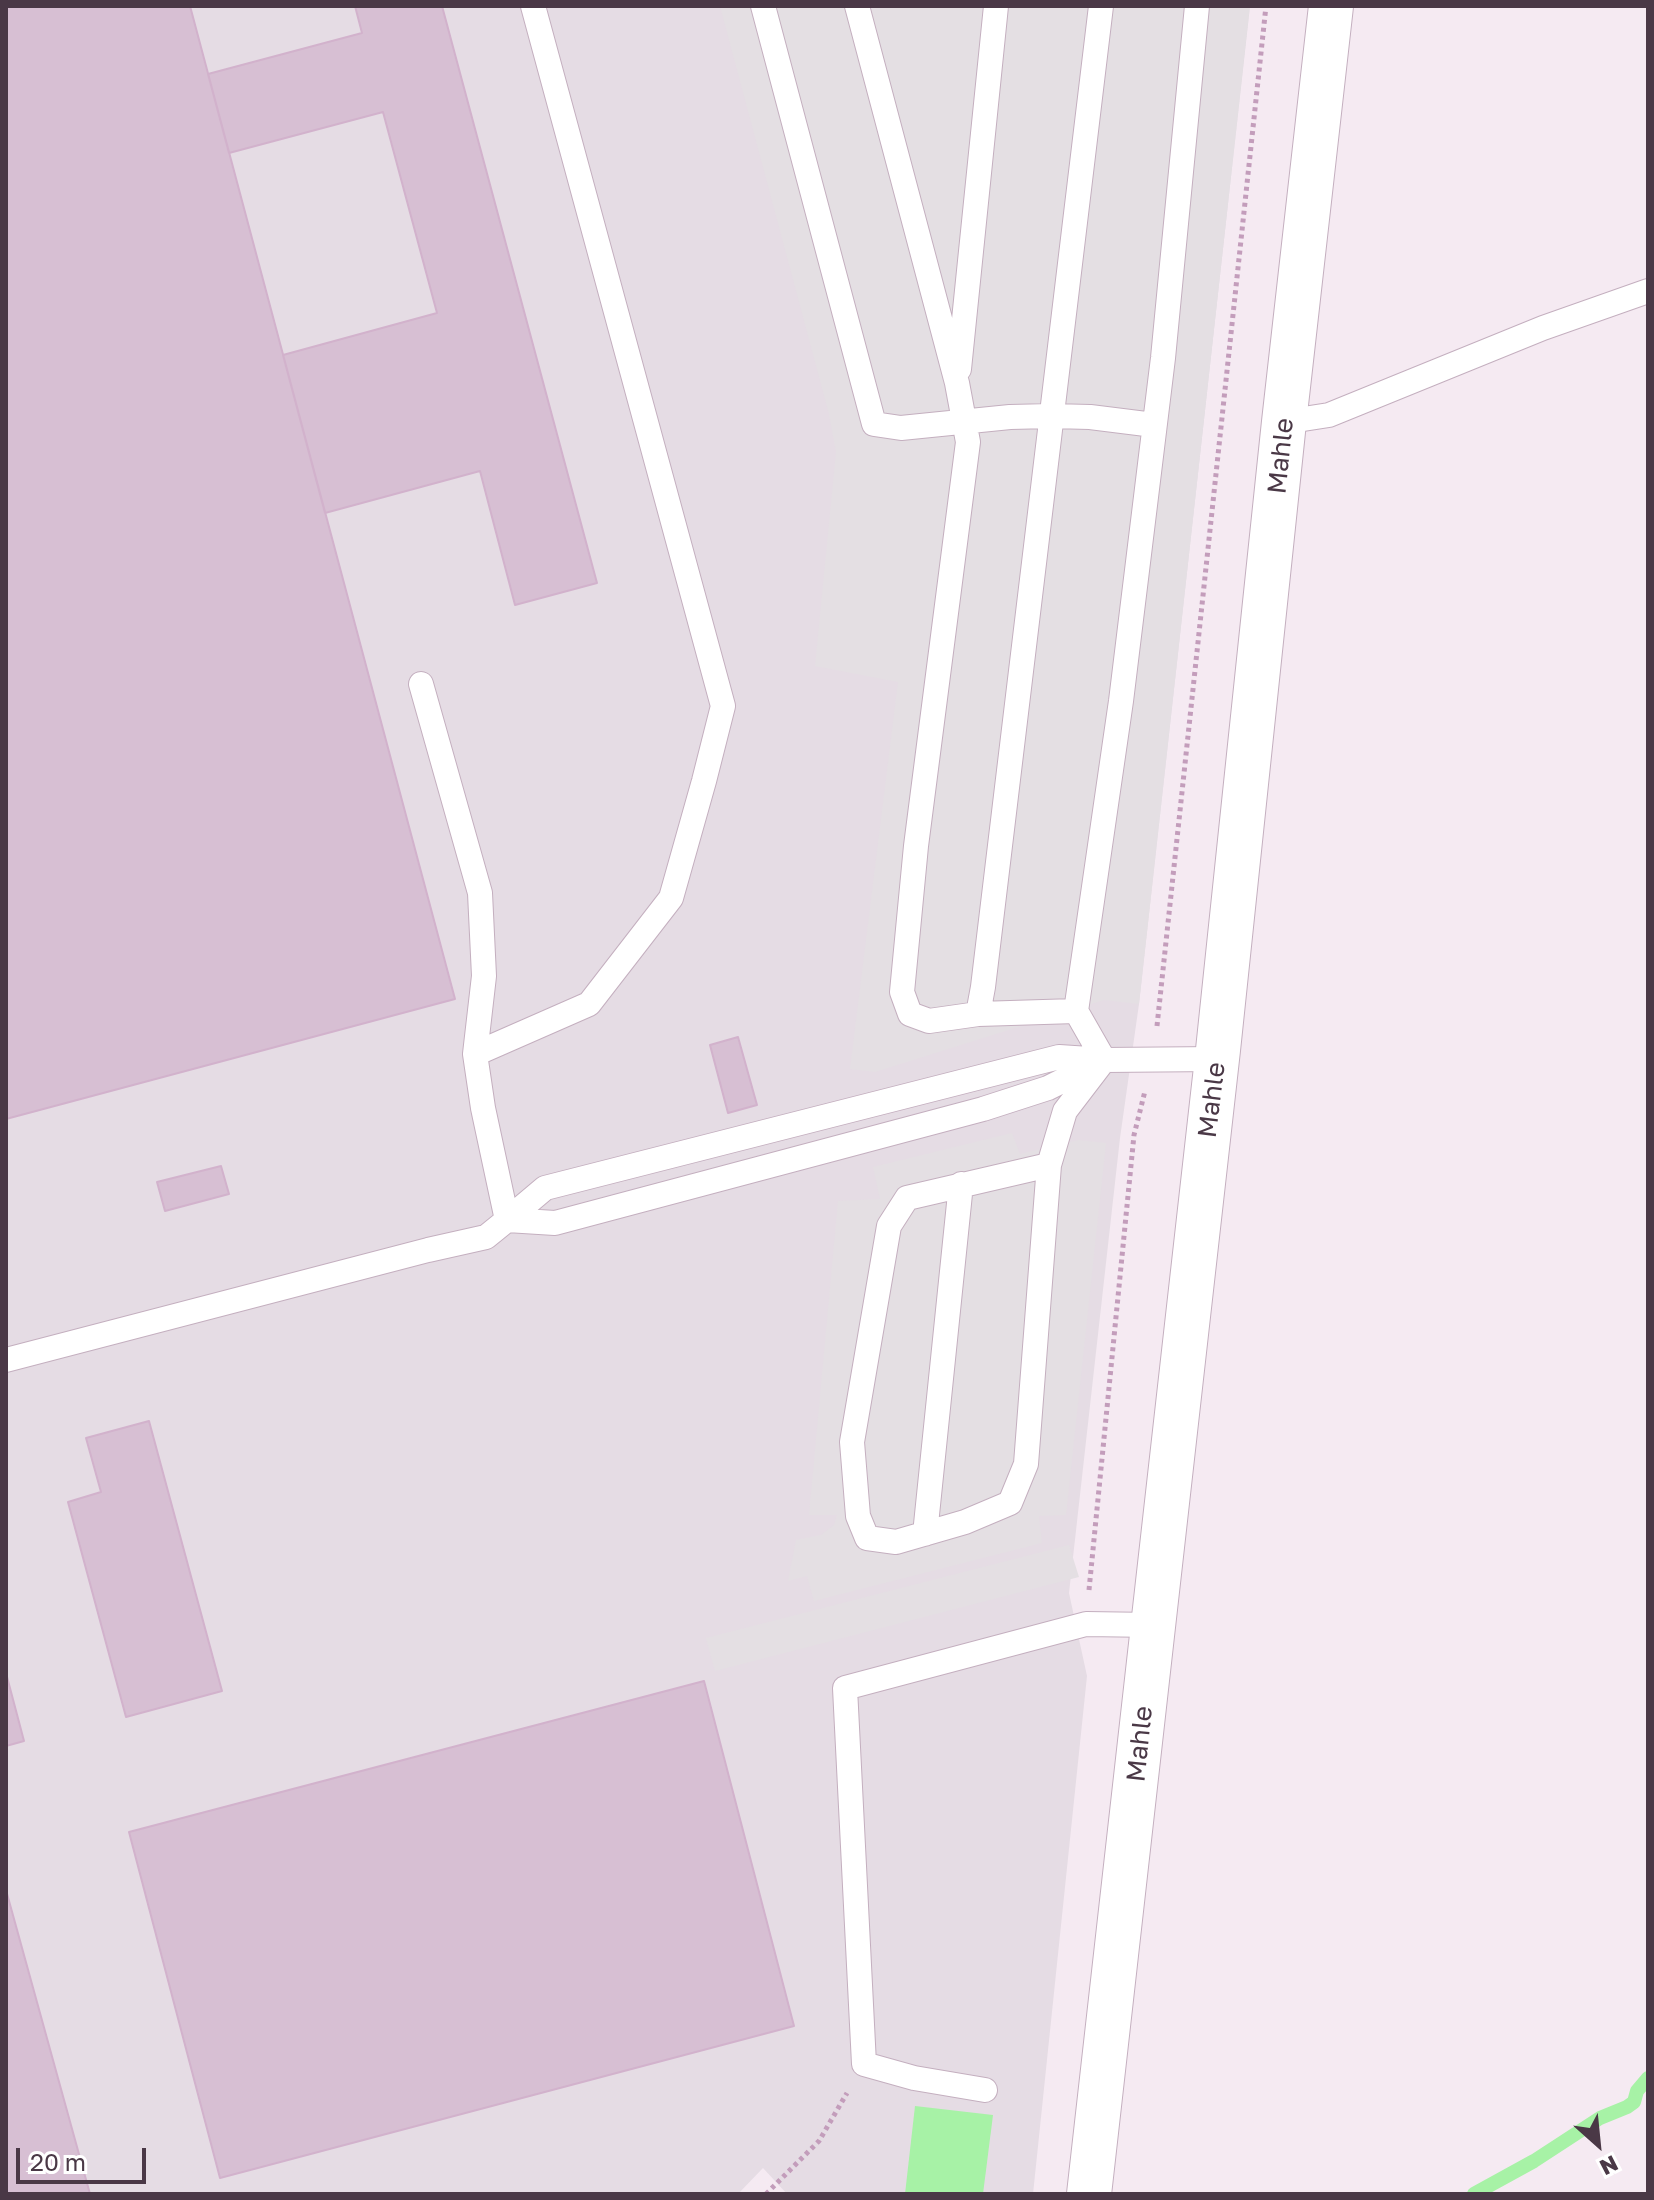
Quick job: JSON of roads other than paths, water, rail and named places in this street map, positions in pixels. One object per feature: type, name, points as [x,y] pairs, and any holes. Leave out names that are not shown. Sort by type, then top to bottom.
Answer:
[{"type":"street","name":"Mahle","points":[[1089,2194],[1217,1059],[1331,6]]},
{"type":"lane","points":[[475,1054],[589,1004],[671,898],[723,706],[533,6]]},
{"type":"lane","points":[[763,6],[874,424],[901,428],[1051,416],[1154,425]]},
{"type":"lane","points":[[857,6],[957,383],[968,442],[916,846],[902,992],[910,1014],[929,1021],[978,1014],[1076,1011]]},
{"type":"lane","points":[[957,383],[996,6]]},
{"type":"lane","points":[[978,1014],[1101,6]]},
{"type":"lane","points":[[1104,1060],[1076,1011],[1121,701],[1164,342],[1197,6]]},
{"type":"lane","points":[[1284,422],[1329,415],[1543,328],[1648,291]]},
{"type":"lane","points":[[421,684],[480,893],[484,976],[475,1054],[507,1220]]},
{"type":"lane","points":[[6,1360],[486,1237],[545,1188],[1059,1057],[1104,1060],[1217,1059]]},
{"type":"lane","points":[[507,1220],[555,1223],[953,1118],[1048,1088],[1104,1060]]},
{"type":"lane","points":[[1049,1165],[907,1198],[889,1226],[852,1442],[858,1516],[867,1538],[896,1542],[965,1522],[1010,1503],[1026,1464],[1049,1165],[1065,1111],[1104,1060]]},
{"type":"lane","points":[[925,1534],[961,1184]]},
{"type":"lane","points":[[985,2090],[914,2078],[864,2064],[845,1688],[1086,1624],[1153,1625]]},
{"type":"waterway","points":[[1474,2194],[1534,2161],[1600,2118],[1627,2107],[1634,2102],[1637,2091],[1648,2078]]}]
